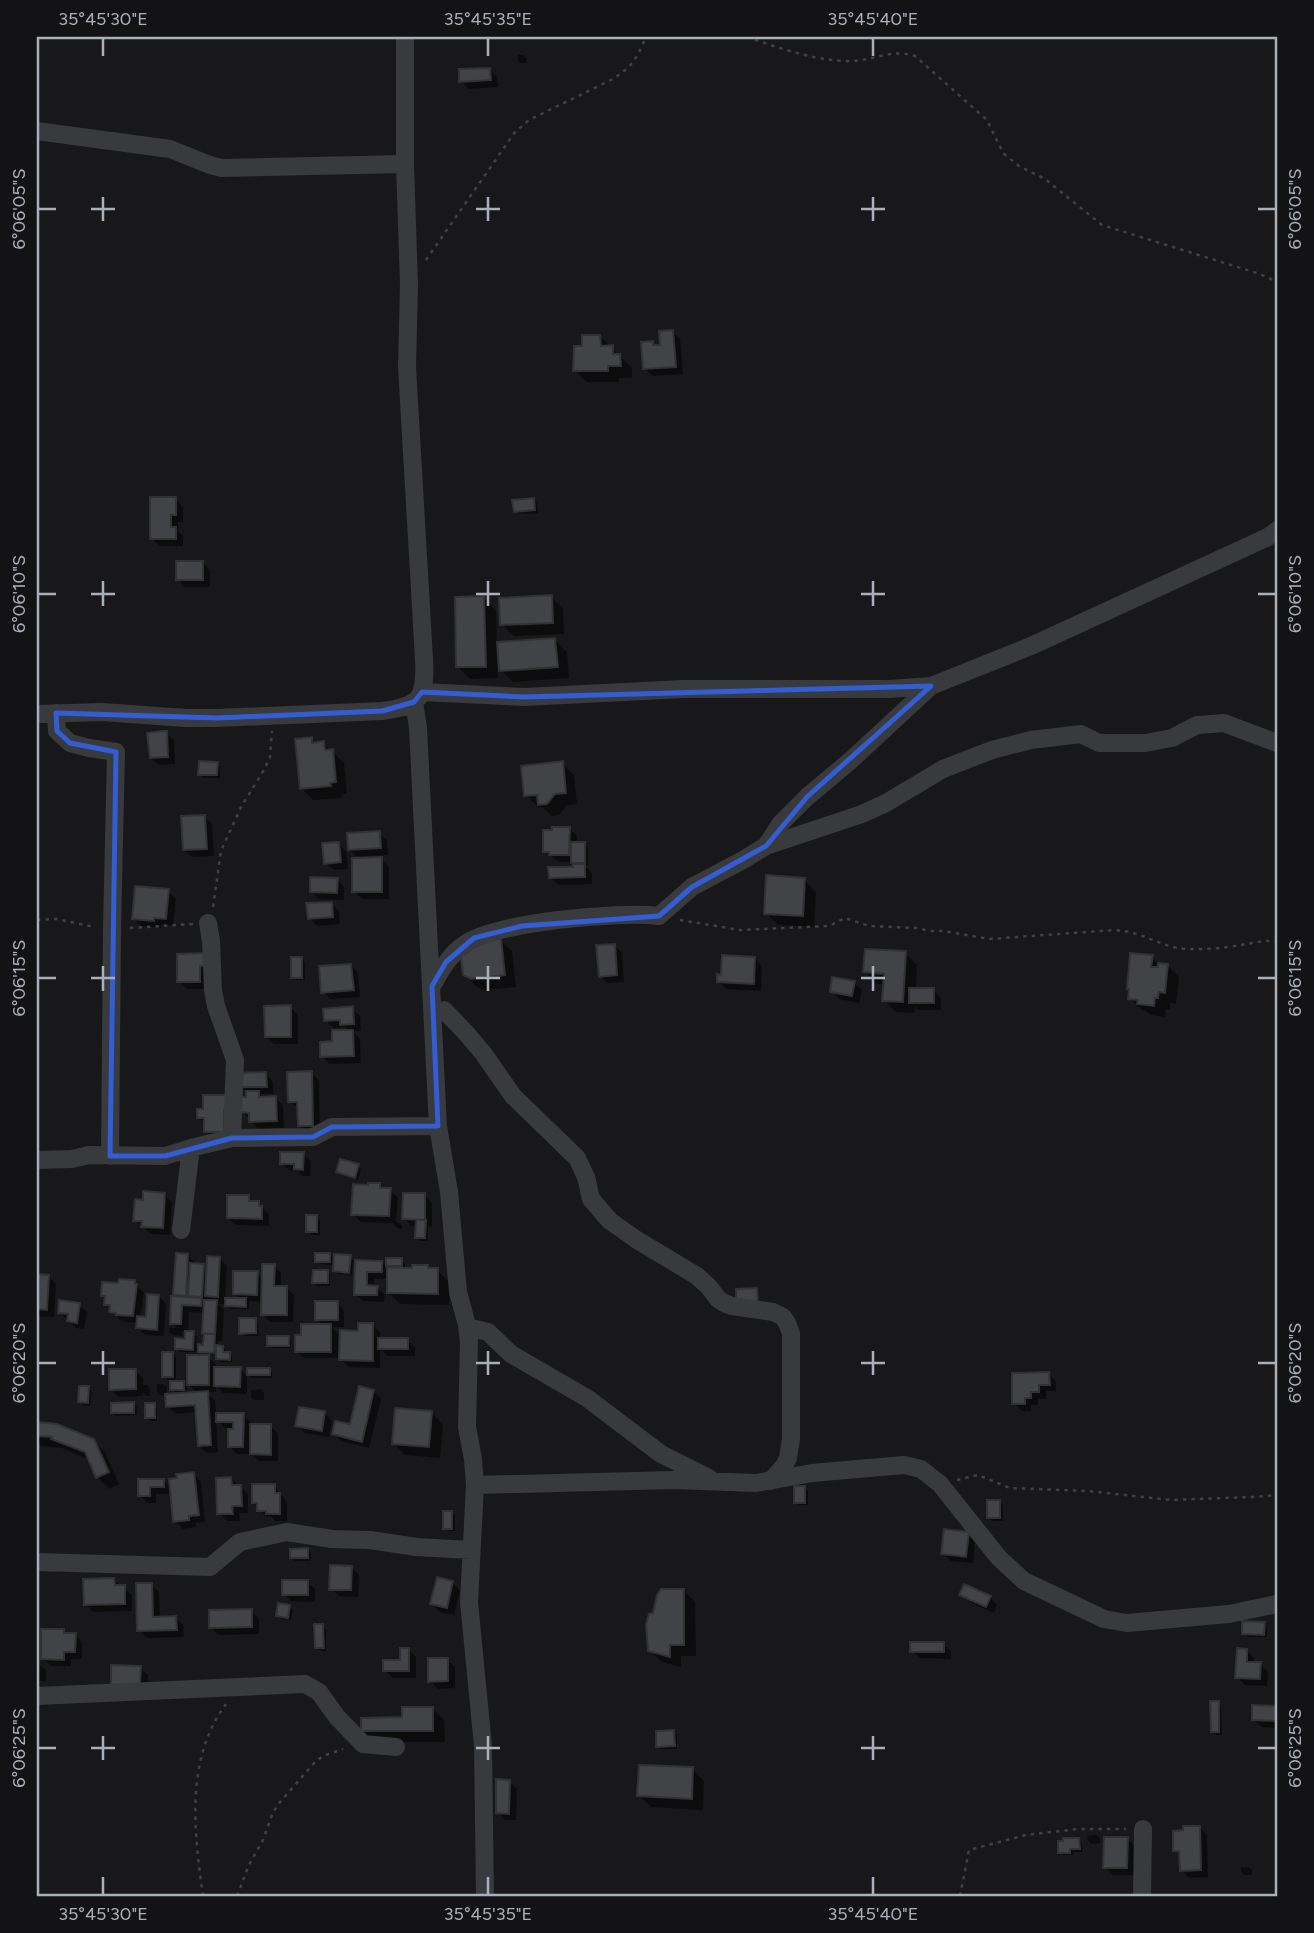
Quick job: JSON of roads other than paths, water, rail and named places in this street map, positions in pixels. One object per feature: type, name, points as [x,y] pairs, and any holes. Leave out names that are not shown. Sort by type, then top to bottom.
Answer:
[{"type":"street","points":[[405,37],[407,368],[425,680],[418,697],[418,728],[438,1126],[449,1192],[458,1292],[469,1342],[467,1427],[473,1459],[474,1485],[469,1602],[483,1746],[485,1896]]},
{"type":"street","points":[[37,131],[170,149],[222,167],[405,164]]},
{"type":"street","points":[[37,714],[102,712],[186,718],[382,711],[401,708],[418,697],[525,696],[683,689],[889,689],[931,686],[1031,646],[1268,537],[1277,530]]},
{"type":"street","points":[[766,846],[780,823],[931,686]]},
{"type":"street","points":[[56,713],[57,731],[70,743],[116,752],[110,1156]]},
{"type":"street","points":[[432,986],[446,962],[474,938],[551,921],[659,916],[692,887],[766,846],[862,814],[970,757],[1031,740],[1081,734],[1099,743],[1145,743],[1172,737],[1197,724],[1224,723],[1277,743]]},
{"type":"street","points":[[208,923],[216,1006],[235,1060],[232,1138]]},
{"type":"street","points":[[444,1010],[475,1043],[513,1096],[577,1158],[586,1177],[591,1199],[610,1221],[697,1276],[724,1303],[773,1312],[783,1317],[790,1333],[791,1439],[788,1458],[771,1481]]},
{"type":"street","points":[[37,1160],[89,1156],[165,1156],[232,1138],[313,1137],[332,1127],[438,1126]]},
{"type":"street","points":[[181,1230],[191,1148]]},
{"type":"street","points":[[467,1328],[488,1332],[511,1354],[587,1398],[661,1454],[715,1482]]},
{"type":"street","points":[[474,1485],[674,1480],[756,1483],[812,1473],[904,1465],[921,1469],[940,1484],[999,1559],[1024,1581],[1104,1619],[1127,1623],[1229,1614],[1277,1604]]},
{"type":"street","points":[[37,1562],[210,1567],[240,1542],[287,1532],[332,1539],[470,1550]]},
{"type":"street","points":[[37,1696],[296,1683],[319,1692],[337,1717],[363,1744],[396,1747]]},
{"type":"street","points":[[1142,1896],[1143,1829]]}]
